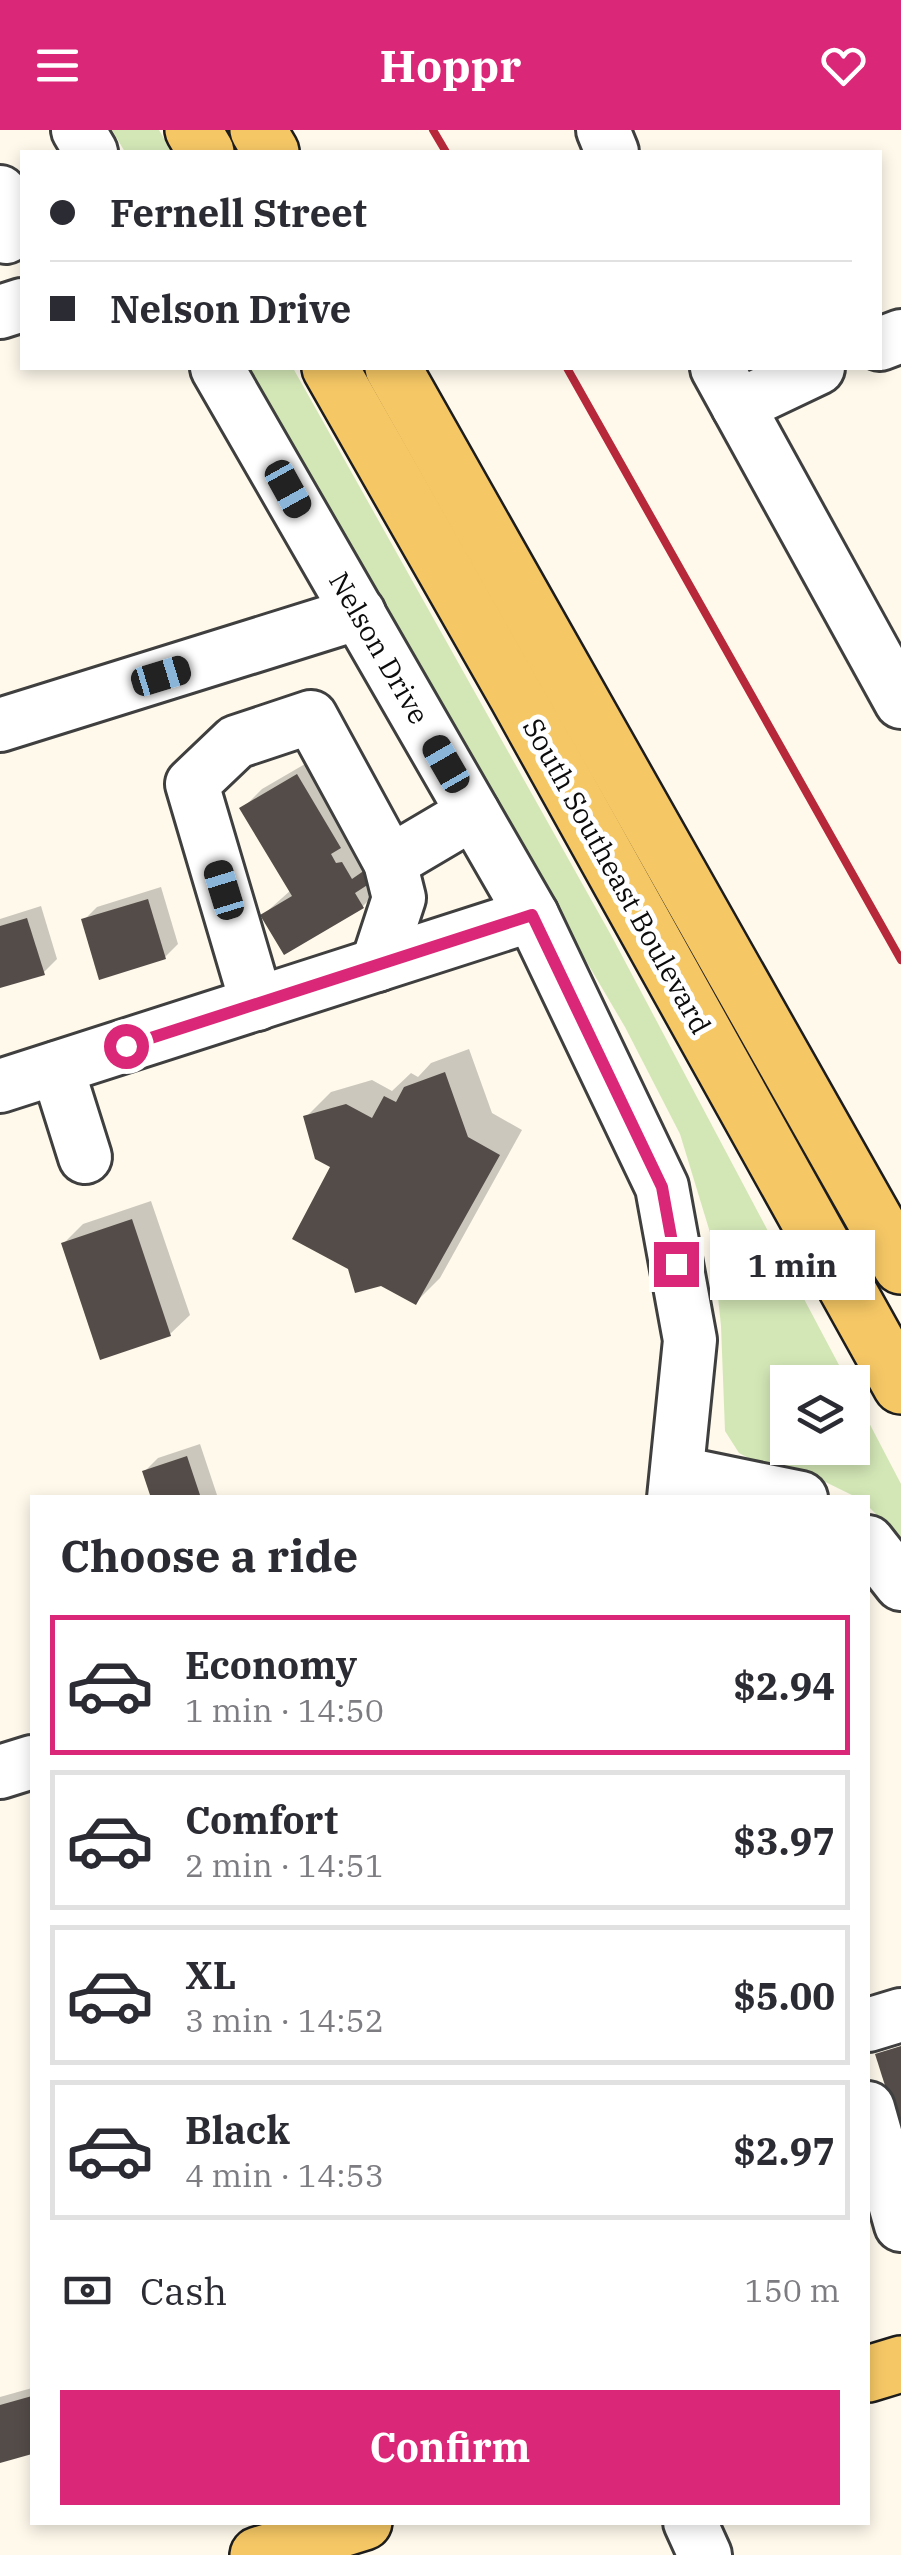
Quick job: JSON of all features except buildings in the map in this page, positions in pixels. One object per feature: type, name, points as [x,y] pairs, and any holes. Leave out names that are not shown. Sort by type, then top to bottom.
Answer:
[{"type":"main road","name":"South Southeast Boulevard","points":[[331,370],[901,1386]]},
{"type":"main road","name":"South Southeast Boulevard","points":[[394,370],[901,1266]]},
{"type":"main road","points":[[870,2373],[901,2364]]},
{"type":"main road","points":[[258,2555],[354,2525]]},
{"type":"street","name":"Nelson Drive","points":[[219,370],[532,915],[662,1187],[690,1340],[676,1485]]},
{"type":"street","points":[[809,370],[728,387],[901,702]]},
{"type":"street","points":[[0,725],[359,613]]},
{"type":"street","points":[[257,1004],[192,784],[236,742],[311,717],[390,862],[399,898],[378,965]]},
{"type":"street","points":[[390,862],[473,813]]},
{"type":"street","points":[[0,1086],[532,915]]},
{"type":"street","points":[[57,1068],[86,1157]]},
{"type":"street","points":[[676,1485],[772,1495]]},
{"type":"street","points":[[870,1545],[901,1584]]},
{"type":"street","points":[[0,1772],[30,1763]]},
{"type":"street","points":[[870,2024],[901,2015]]},
{"type":"street","points":[[870,2115],[901,2225]]},
{"type":"street","points":[[691,2525],[705,2555]]},
{"type":"green space","points":[[112,130],[159,130],[171,150],[124,150]]},
{"type":"green space","points":[[250,370],[294,370],[611,935],[839,1365],[770,1365],[770,1465],[870,1465],[870,1425],[901,1484],[901,1540],[870,1508],[870,1495],[852,1495],[803,1471],[758,1463],[739,1453],[725,1431],[721,1326],[712,1239],[680,1134],[625,1027],[502,818]]},
{"type":"railway","points":[[433,130],[445,150]]},
{"type":"railway","points":[[568,370],[901,960]]},
{"type":"route","points":[[126,1046],[532,915],[662,1187],[676,1264]]}]
